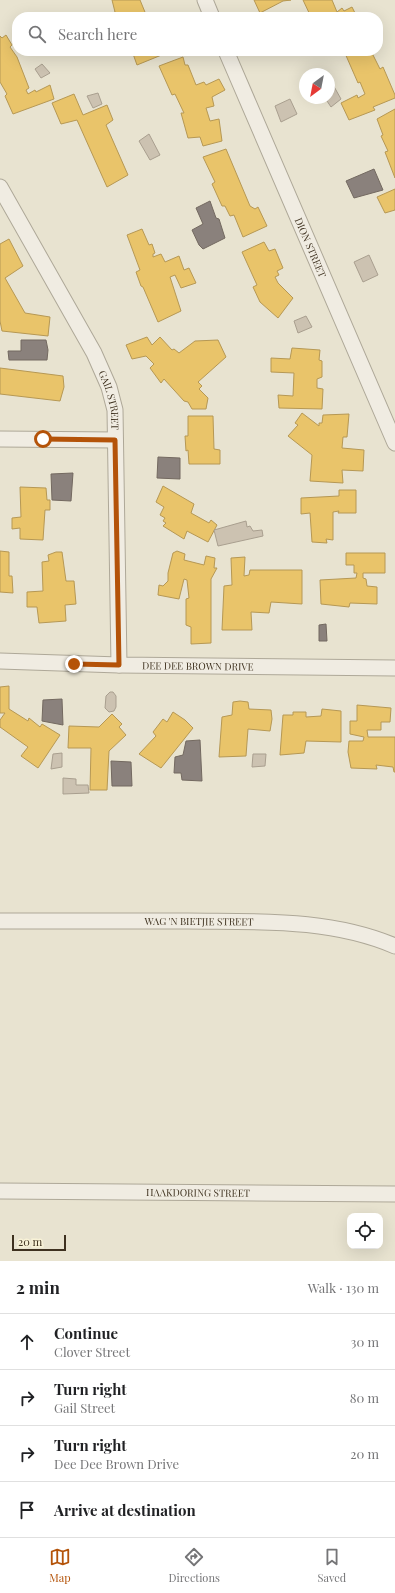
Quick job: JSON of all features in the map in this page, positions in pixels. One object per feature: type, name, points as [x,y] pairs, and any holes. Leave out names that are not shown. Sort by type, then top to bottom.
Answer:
[{"type":"street","points":[[204,0],[210,12]]},
{"type":"street","name":"DION STREET","points":[[228,56],[395,443]]},
{"type":"street","name":"GAIL STREET","points":[[0,187],[94,353],[109,387],[115,410],[119,665]]},
{"type":"street","points":[[0,439],[115,440]]},
{"type":"street","name":"DEE DEE BROWN DRIVE","points":[[0,661],[119,665],[395,668]]},
{"type":"street","name":"WAG 'N BIETJIE STREET","points":[[0,921],[289,922],[342,929],[380,939],[395,946]]},
{"type":"street","name":"HAAKDORING STREET","points":[[0,1191],[395,1194]]},
{"type":"building: Homes","points":[[112,0],[140,0],[145,12],[115,12]]},
{"type":"building: Homes","points":[[254,0],[291,0],[283,1],[260,12]]},
{"type":"building: Homes","points":[[303,0],[332,0],[337,12],[309,12]]},
{"type":"building: Homes","points":[[352,7],[354,12],[337,12],[342,8],[344,11]]},
{"type":"building: Homes","points":[[6,35],[12,45],[10,47],[12,50],[12,56],[17,57],[29,88],[26,90],[28,94],[50,85],[54,99],[13,114],[5,96],[7,94],[0,82],[0,36],[2,38]]},
{"type":"building: Homes","points":[[134,56],[159,56],[137,65]]},
{"type":"building: Homes","points":[[346,56],[374,56],[380,69],[383,67],[395,98],[373,107],[375,110],[349,120],[341,103],[357,95],[358,98],[365,94],[360,82],[358,83]]},
{"type":"building: Homes","points":[[183,57],[185,65],[188,65],[196,85],[204,82],[206,85],[219,79],[225,90],[212,97],[214,106],[206,108],[210,121],[219,119],[222,141],[203,146],[200,137],[188,138],[181,113],[184,113],[175,94],[172,95],[159,66]]},
{"type":"building: Homes","points":[[74,94],[83,115],[107,105],[113,120],[106,125],[128,175],[107,187],[77,120],[61,124],[52,103]]},
{"type":"building: Homes","points":[[395,109],[395,178],[385,152],[388,151],[381,136],[383,135],[377,119]]},
{"type":"building: Homes","points":[[226,149],[250,206],[255,209],[258,207],[267,226],[243,237],[234,215],[230,216],[225,206],[222,206],[212,184],[215,182],[203,157]]},
{"type":"building: Homes","points":[[395,189],[395,210],[385,213],[377,197]]},
{"type":"building: Homes","points":[[142,229],[149,245],[152,244],[155,253],[153,254],[153,257],[161,254],[165,262],[179,256],[184,270],[189,268],[196,283],[181,288],[175,275],[170,277],[181,311],[158,322],[136,272],[140,270],[127,235]]},
{"type":"building: Homes","points":[[9,239],[23,266],[5,278],[25,313],[50,317],[48,336],[2,331],[0,321],[0,244]]},
{"type":"building: Homes","points":[[264,242],[269,251],[275,249],[283,268],[277,271],[279,275],[275,277],[278,283],[293,298],[278,318],[260,302],[253,287],[257,285],[242,252]]},
{"type":"building: Homes","points":[[147,337],[152,345],[160,337],[172,350],[174,349],[179,353],[195,341],[218,340],[226,357],[198,382],[202,386],[199,389],[208,398],[206,409],[192,409],[188,402],[184,401],[164,379],[161,383],[150,368],[154,364],[146,356],[132,359],[126,345]]},
{"type":"building: Homes","points":[[292,348],[320,350],[319,360],[322,361],[322,377],[317,379],[317,388],[323,389],[322,409],[279,408],[278,395],[293,396],[294,373],[271,372],[271,358],[290,359]]},
{"type":"building: Homes","points":[[0,368],[63,376],[64,387],[60,401],[0,394]]},
{"type":"building: Homes","points":[[302,413],[319,426],[319,423],[322,423],[323,415],[349,414],[347,437],[343,437],[342,448],[364,450],[363,471],[342,470],[343,483],[310,481],[312,455],[288,436],[298,425],[295,423]]},
{"type":"building: Homes","points":[[188,416],[213,416],[214,449],[220,450],[220,464],[189,464],[185,436],[188,436]]},
{"type":"building: Homes","points":[[163,486],[194,504],[191,513],[209,523],[211,520],[217,525],[208,542],[187,531],[184,539],[163,526],[166,523],[163,521],[165,518],[160,515],[164,507],[156,502]]},
{"type":"building: Homes","points":[[20,487],[46,488],[47,500],[50,500],[50,510],[45,510],[43,540],[20,539],[20,528],[12,529],[12,518],[21,517]]},
{"type":"building: Homes","points":[[339,490],[356,490],[356,513],[338,513],[339,511],[333,512],[333,540],[326,539],[327,543],[312,542],[310,513],[301,514],[301,498],[339,496]]},
{"type":"building: Homes","points":[[0,551],[9,552],[9,576],[12,576],[13,593],[0,592]]},
{"type":"building: Homes","points":[[177,551],[185,554],[184,560],[204,565],[206,556],[215,558],[214,568],[217,568],[211,579],[211,643],[191,644],[191,627],[186,625],[186,599],[189,598],[187,580],[184,579],[179,599],[158,595],[159,585],[163,586],[168,581],[168,573],[173,553]]},
{"type":"building: Homes","points":[[56,552],[62,552],[66,581],[74,581],[76,604],[65,605],[66,621],[39,623],[37,607],[27,607],[27,592],[43,591],[42,562],[49,561],[48,555]]},
{"type":"building: Homes","points":[[346,553],[385,553],[385,573],[363,573],[363,578],[366,579],[367,586],[377,587],[377,604],[350,603],[349,607],[321,604],[320,580],[356,578],[357,573],[354,573],[354,565],[346,565]]},
{"type":"building: Homes","points":[[245,557],[244,576],[249,575],[250,570],[302,570],[302,604],[271,602],[269,613],[251,612],[252,630],[222,630],[224,586],[232,585],[231,558]]},
{"type":"building: Homes","points":[[9,686],[9,709],[28,721],[29,718],[40,727],[42,724],[60,735],[38,768],[21,756],[28,747],[0,727],[0,720],[5,713],[0,713],[0,687]]},
{"type":"building: Homes","points":[[233,702],[248,702],[249,709],[271,710],[272,719],[270,731],[248,729],[246,756],[219,757],[222,717],[232,715]]},
{"type":"building: Homes","points":[[357,705],[391,708],[390,722],[381,722],[381,730],[367,730],[368,737],[395,737],[395,772],[393,767],[376,765],[377,769],[351,768],[348,752],[349,741],[363,741],[364,737],[350,734],[350,721],[357,721]]},
{"type":"building: Homes","points":[[322,709],[341,711],[341,742],[306,741],[304,753],[280,755],[283,715],[293,715],[293,712],[306,712],[306,717],[321,716]]},
{"type":"building: Homes","points":[[173,712],[185,720],[193,728],[161,768],[139,754],[156,736],[153,732],[163,719],[167,722]]},
{"type":"building: Homes","points":[[112,714],[122,724],[119,727],[126,735],[109,751],[107,790],[90,790],[91,748],[68,748],[69,726],[99,727]]},
{"type":"building: Industry","points":[[374,169],[383,190],[354,198],[346,181]]},
{"type":"building: Industry","points":[[210,201],[216,218],[219,219],[225,238],[203,249],[199,245],[192,230],[203,224],[196,208]]},
{"type":"building: Industry","points":[[21,340],[46,340],[48,350],[47,360],[9,360],[8,351],[21,351]]},
{"type":"building: Industry","points":[[158,457],[180,458],[180,479],[157,478]]},
{"type":"building: Industry","points":[[73,473],[71,501],[52,500],[51,474]]},
{"type":"building: Industry","points":[[326,624],[327,641],[319,641],[319,625]]},
{"type":"building: Industry","points":[[62,699],[63,725],[42,721],[43,700]]},
{"type":"building: Industry","points":[[200,740],[202,781],[182,780],[181,773],[174,773],[175,757],[183,755],[186,741]]},
{"type":"building: Industry","points":[[111,761],[131,762],[132,786],[112,786]]},
{"type":"building: Other","points":[[42,64],[50,73],[41,78],[35,69]]},
{"type":"building: Other","points":[[335,88],[341,99],[335,104]]},
{"type":"building: Other","points":[[98,93],[102,104],[93,108],[87,96]]},
{"type":"building: Other","points":[[290,99],[297,114],[281,122],[275,106]]},
{"type":"building: Other","points":[[149,134],[160,155],[150,160],[139,141]]},
{"type":"building: Other","points":[[369,255],[378,275],[363,282],[354,262]]},
{"type":"building: Other","points":[[306,316],[312,327],[298,333],[294,321]]},
{"type":"building: Other","points":[[246,521],[247,527],[250,526],[253,531],[262,530],[263,536],[218,546],[214,530]]},
{"type":"building: Other","points":[[110,692],[113,692],[116,696],[116,707],[114,711],[109,712],[105,708],[106,696]]},
{"type":"building: Other","points":[[62,753],[62,767],[51,769],[53,754]]},
{"type":"building: Other","points":[[253,754],[266,754],[265,766],[252,767]]},
{"type":"building: Other","points":[[63,778],[76,779],[76,785],[88,785],[89,793],[63,794]]},
{"type":"route","points":[[43,439],[115,440],[119,665],[74,664]]}]
